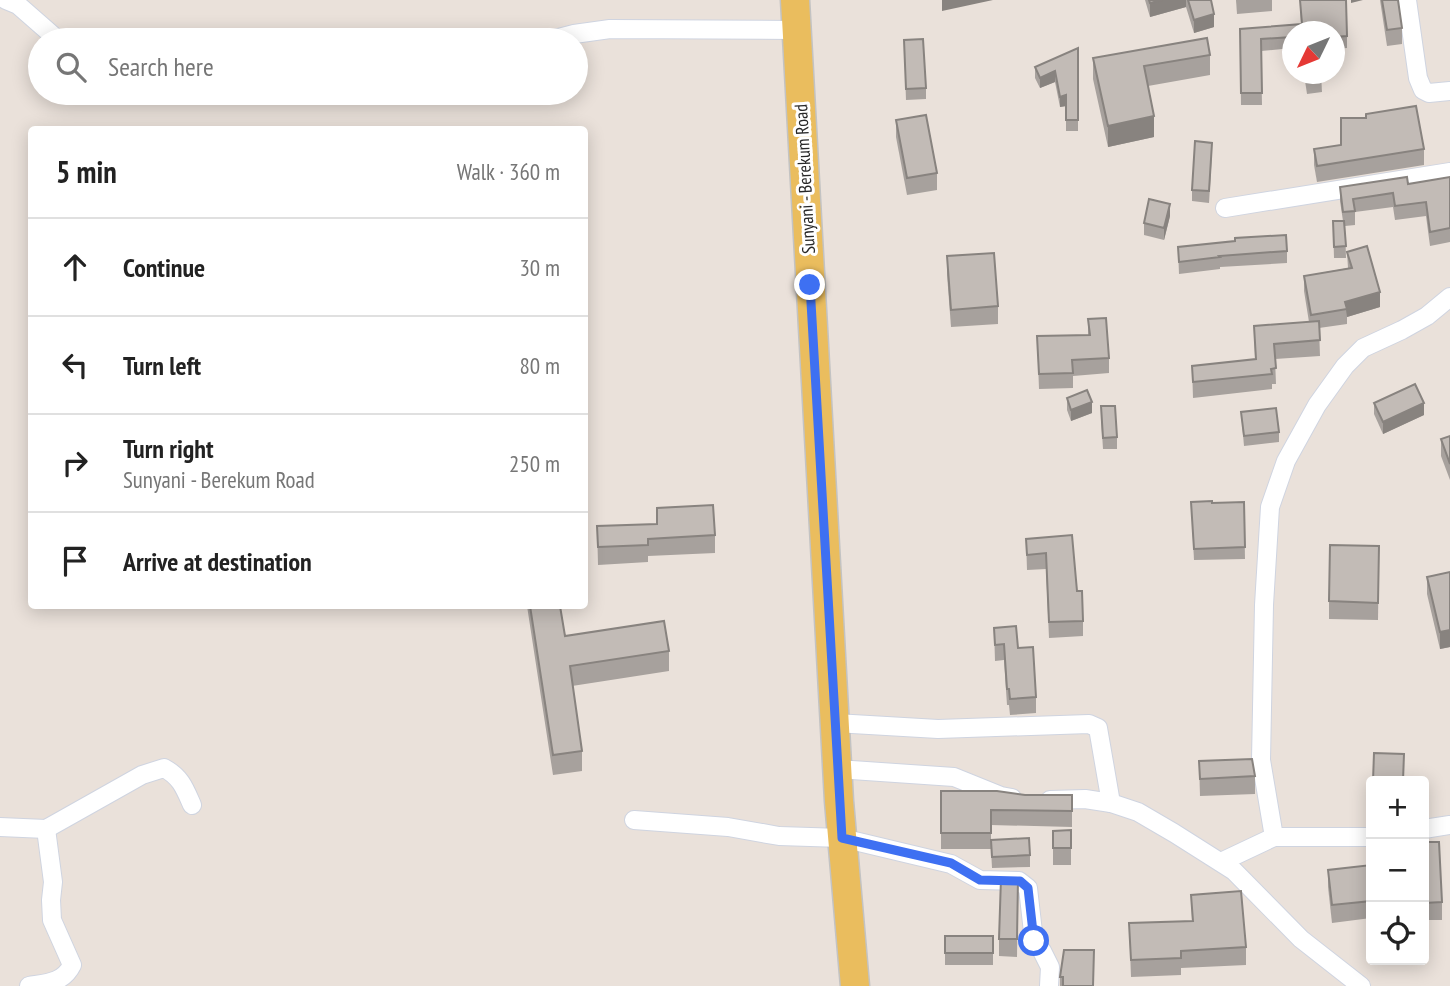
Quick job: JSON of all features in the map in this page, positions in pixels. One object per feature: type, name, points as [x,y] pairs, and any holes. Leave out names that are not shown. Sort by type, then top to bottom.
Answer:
[{"type":"main road","name":"Sunyani - Berekum Road","points":[[795,0],[837,769],[855,986]]},
{"type":"street","points":[[6,0],[18,5],[44,28]]},
{"type":"street","points":[[1408,0],[1418,78],[1423,90],[1429,93],[1450,91]]},
{"type":"street","points":[[588,32],[610,29],[796,30]]},
{"type":"street","points":[[1225,208],[1450,172]]},
{"type":"street","points":[[1275,837],[1261,760],[1264,605],[1270,507],[1286,461],[1317,405],[1345,366],[1363,348],[1427,316],[1450,297]]},
{"type":"street","points":[[835,723],[938,729],[1089,724],[1098,728],[1111,803]]},
{"type":"street","points":[[0,827],[46,829],[142,775],[164,768],[175,774],[182,783],[192,805]]},
{"type":"street","points":[[837,769],[954,777],[1000,796],[1031,800],[1085,799],[1111,803],[1138,812],[1234,870],[1301,939],[1361,986]]},
{"type":"street","points":[[634,820],[728,827],[779,836],[842,838],[951,863],[980,880],[1020,881],[1028,888],[1034,941],[1051,967],[1049,986]]},
{"type":"street","points":[[1429,828],[1450,825]]},
{"type":"street","points":[[29,986],[61,979],[72,965],[52,920],[53,882],[46,829]]},
{"type":"street","points":[[1221,862],[1275,837],[1366,837]]},
{"type":"building","points":[[1188,0],[1211,0],[1214,14],[1194,20]]},
{"type":"building","points":[[1300,0],[1346,0],[1347,36],[1345,21],[1302,21]]},
{"type":"building","points":[[1382,0],[1398,0],[1402,28],[1387,30]]},
{"type":"building","points":[[1282,26],[1282,38],[1261,39],[1262,93],[1241,93],[1240,29]]},
{"type":"building","points":[[1207,38],[1210,55],[1144,66],[1154,116],[1108,126],[1093,58]]},
{"type":"building","points":[[923,39],[926,88],[906,89],[904,40]]},
{"type":"building","points":[[1078,48],[1078,120],[1066,120],[1066,95],[1060,97],[1055,71],[1040,78],[1035,67]]},
{"type":"building","points":[[1416,106],[1424,149],[1317,166],[1314,149],[1341,145],[1341,118],[1366,118],[1366,114]]},
{"type":"building","points":[[926,115],[937,173],[907,178],[896,120]]},
{"type":"building","points":[[1195,141],[1212,143],[1209,191],[1192,190]]},
{"type":"building","points":[[1407,177],[1408,184],[1450,177],[1450,228],[1430,232],[1426,202],[1395,206],[1393,193],[1353,199],[1355,211],[1343,212],[1340,187]]},
{"type":"building","points":[[1149,199],[1170,204],[1164,228],[1144,223]]},
{"type":"building","points":[[1333,221],[1344,221],[1346,246],[1334,247]]},
{"type":"building","points":[[1286,235],[1287,251],[1179,262],[1178,247],[1235,241],[1235,238]]},
{"type":"building","points":[[1367,246],[1380,292],[1345,302],[1347,309],[1311,315],[1304,276],[1352,268],[1347,252]]},
{"type":"building","points":[[994,253],[998,306],[951,310],[947,256]]},
{"type":"building","points":[[1106,318],[1109,358],[1072,360],[1073,373],[1039,374],[1037,336],[1090,335],[1088,319]]},
{"type":"building","points":[[1319,321],[1320,340],[1274,344],[1276,368],[1271,369],[1272,374],[1193,382],[1192,366],[1256,359],[1254,326]]},
{"type":"building","points":[[1415,384],[1424,403],[1383,422],[1374,403]]},
{"type":"building","points":[[1087,390],[1092,402],[1071,410],[1067,398]]},
{"type":"building","points":[[1101,406],[1115,406],[1117,437],[1103,438]]},
{"type":"building","points":[[1276,408],[1279,432],[1244,436],[1241,412]]},
{"type":"building","points":[[1450,436],[1450,464],[1441,439]]},
{"type":"building","points":[[1191,502],[1244,502],[1245,547],[1194,549]]},
{"type":"building","points":[[713,505],[715,535],[648,539],[648,545],[598,547],[597,526],[657,524],[657,508]]},
{"type":"building","points":[[1072,535],[1077,591],[1082,591],[1083,621],[1049,622],[1046,553],[1027,555],[1026,539]]},
{"type":"building","points":[[1330,545],[1379,546],[1378,603],[1329,601]]},
{"type":"building","points":[[1450,572],[1450,630],[1440,632],[1427,577]]},
{"type":"building","points":[[530,609],[560,609],[565,636],[664,621],[669,651],[570,666],[582,751],[553,755]]},
{"type":"building","points":[[1016,626],[1018,648],[1033,647],[1036,697],[1010,699],[1007,689],[1004,644],[995,645],[994,628]]},
{"type":"building","points":[[1374,753],[1404,754],[1403,776],[1373,776]]},
{"type":"building","points":[[1252,759],[1255,776],[1200,779],[1199,761]]},
{"type":"building","points":[[941,791],[1072,795],[1072,811],[991,810],[991,833],[941,833]]},
{"type":"building","points":[[1071,830],[1071,848],[1053,848],[1053,831]]},
{"type":"building","points":[[1029,838],[1030,855],[992,857],[991,840]]},
{"type":"building","points":[[1429,842],[1439,842],[1442,902],[1429,903]]},
{"type":"building","points":[[1366,866],[1366,902],[1332,905],[1328,870]]},
{"type":"building","points":[[1001,878],[1018,879],[1017,939],[999,939]]},
{"type":"building","points":[[1241,891],[1246,947],[1181,951],[1181,958],[1131,960],[1129,923],[1193,921],[1191,895]]},
{"type":"building","points":[[945,936],[993,936],[993,953],[945,953]]},
{"type":"building","points":[[1064,950],[1094,950],[1093,986],[1063,986],[1063,977],[1060,977]]},
{"type":"route","points":[[810,285],[842,838],[951,863],[980,880],[1020,881],[1028,888],[1034,941]]}]
